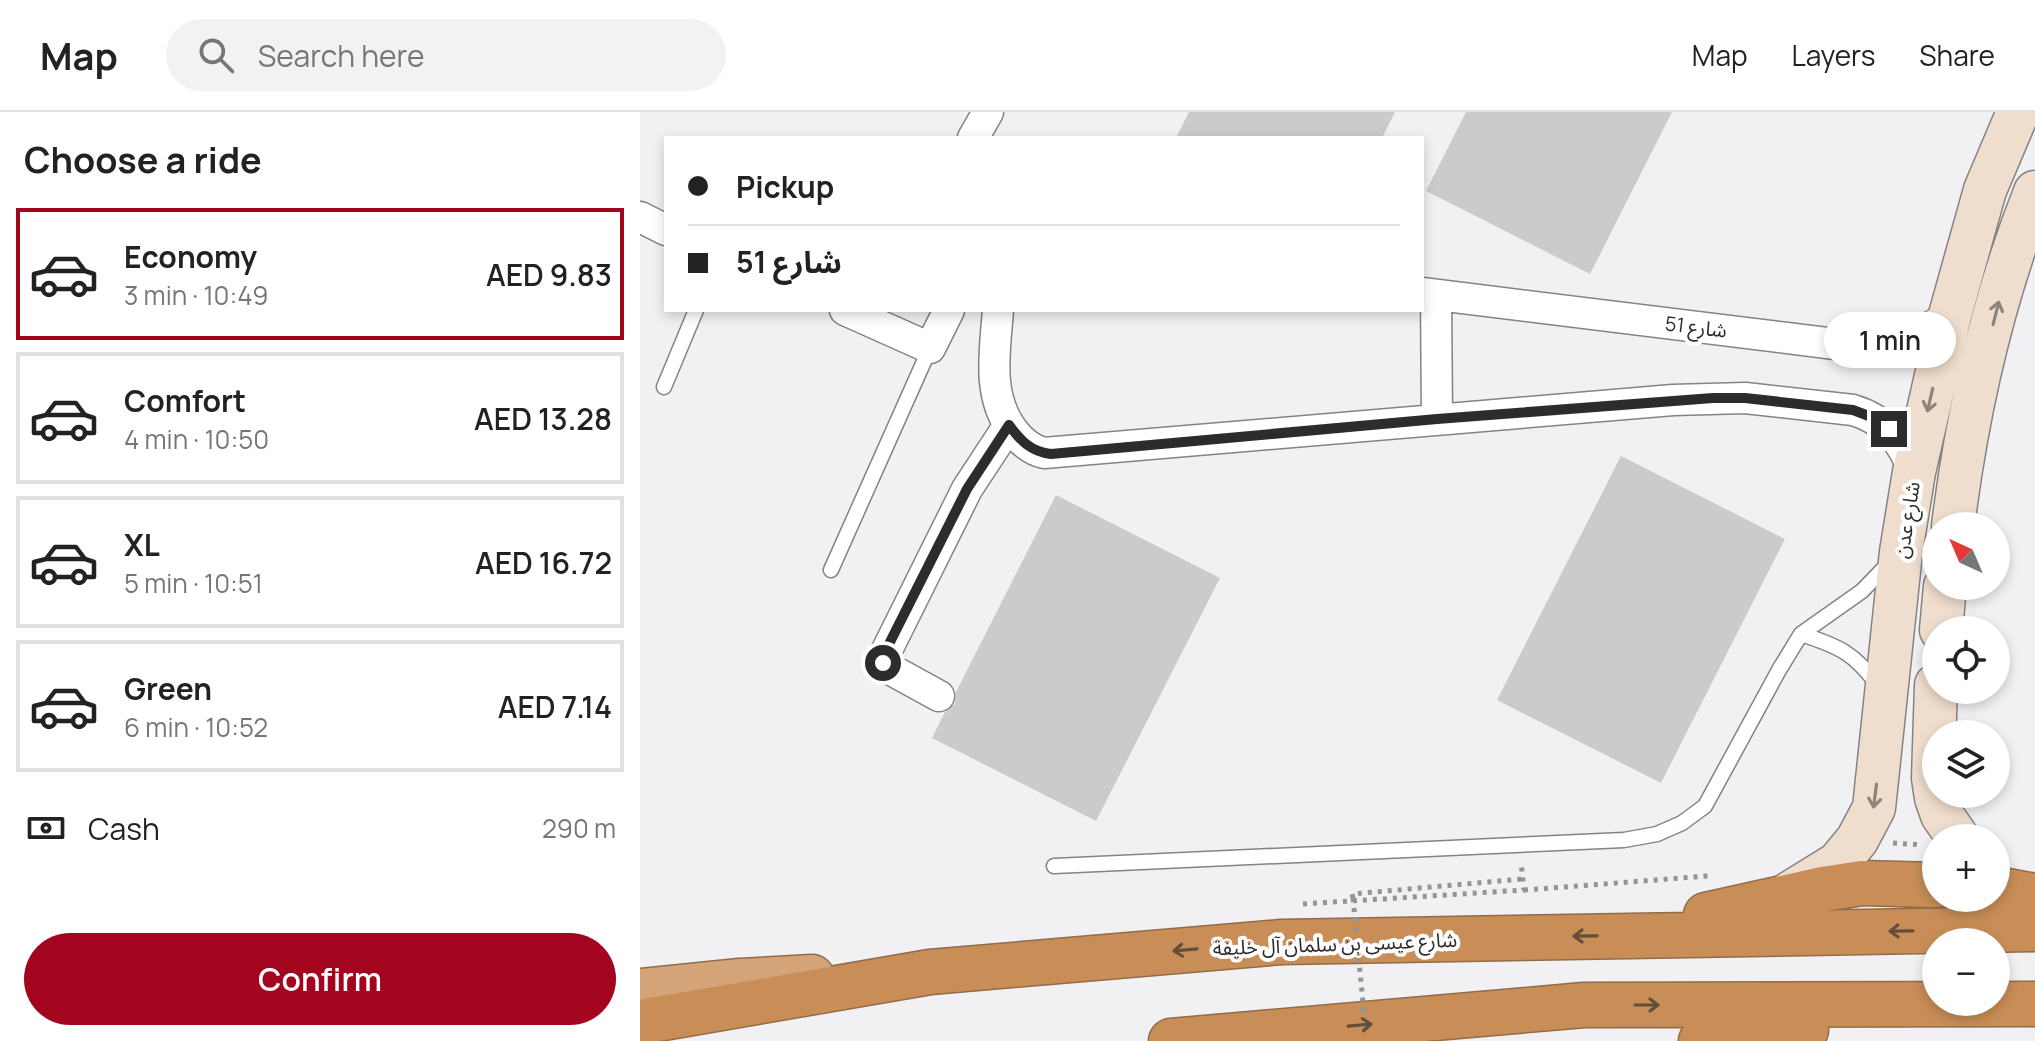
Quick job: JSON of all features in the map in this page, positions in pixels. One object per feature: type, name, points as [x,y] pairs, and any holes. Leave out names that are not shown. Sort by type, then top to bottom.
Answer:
[{"type":"highway","points":[[1635,935],[1700,916],[1823,889],[1862,883],[1922,885]]},
{"type":"highway","name":"شارع عيسى بن سلمان آل خليفة","points":[[640,1022],[930,972],[1282,942],[1635,935],[2018,896]]},
{"type":"highway","points":[[640,991],[740,981],[930,972]]},
{"type":"highway","points":[[1171,1041],[1584,1005],[2035,1004]]},
{"type":"highway","points":[[1701,1041],[1764,1033],[2035,1015]]},
{"type":"main road","name":"شارع عدن","points":[[1781,898],[1838,863],[1857,840],[1874,808],[1901,552],[1914,472],[1965,259],[1985,190],[2018,112]]},
{"type":"main road","points":[[1985,190],[1989,203],[2007,214],[2032,200]]},
{"type":"main road","points":[[1955,512],[1979,382],[2008,270],[2032,200]]},
{"type":"main road","points":[[1965,259],[1978,248],[1988,247],[2004,257],[2008,270]]},
{"type":"main road","points":[[1883,713],[1890,742],[1901,748],[1922,742]]},
{"type":"street","points":[[974,136],[988,112]]},
{"type":"street","points":[[640,217],[664,229]]},
{"type":"street","name":"شارع 51","points":[[1437,419],[1429,294],[1843,345],[1894,341],[1929,329],[1950,315]]},
{"type":"street","points":[[849,312],[930,348],[948,312]]},
{"type":"street","points":[[998,312],[994,375],[998,400],[1009,425],[1038,452],[1051,454],[1673,400],[1745,398],[1864,413],[1895,435],[1914,472]]},
{"type":"street","points":[[939,696],[888,668],[883,658],[967,489],[1009,425]]},
{"type":"lane","points":[[664,387],[695,312]]},
{"type":"lane","points":[[831,570],[930,348]]},
{"type":"lane","points":[[1054,866],[1624,840],[1657,834],[1682,823],[1705,806],[1801,634],[1862,591],[1901,552]]},
{"type":"lane","points":[[1801,634],[1845,651],[1869,673],[1883,713]]},
{"type":"path","points":[[1857,840],[1922,845]]},
{"type":"path","points":[[1524,890],[1713,876]]},
{"type":"path","points":[[1366,1034],[1352,894],[1522,879]]},
{"type":"building","points":[[1189,112],[1395,112],[1383,136],[1177,136]]},
{"type":"building","points":[[1466,112],[1672,112],[1590,274],[1426,191]]},
{"type":"building","points":[[1621,456],[1785,539],[1661,783],[1497,700]]},
{"type":"building","points":[[1056,495],[1220,578],[1096,821],[932,738],[945,712],[955,704],[956,692]]},
{"type":"route","points":[[883,663],[885,652],[967,489],[1009,425],[1027,445],[1038,452],[1051,454],[1437,419],[1673,400],[1745,398],[1853,410],[1874,418],[1889,429]]}]
